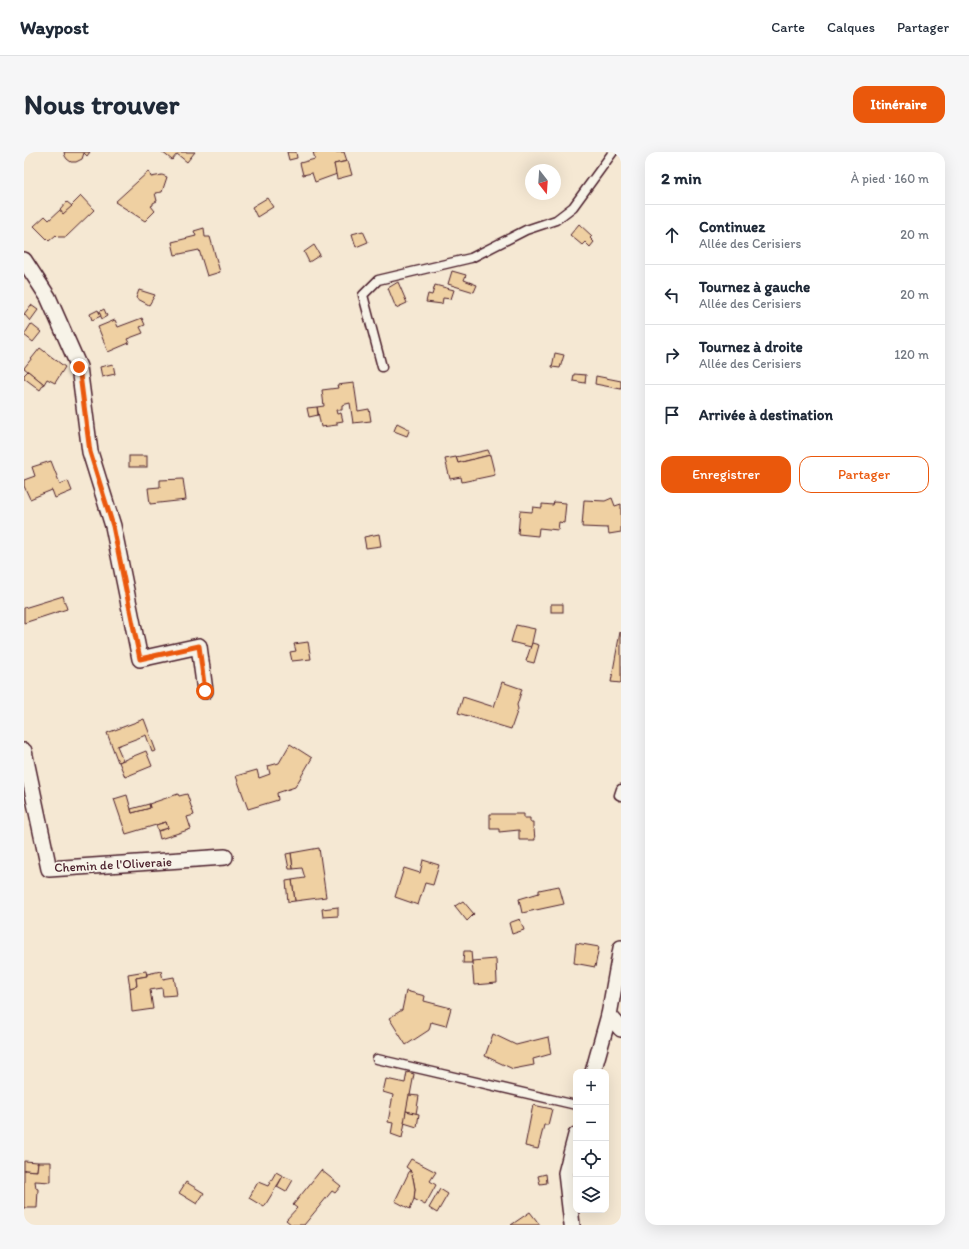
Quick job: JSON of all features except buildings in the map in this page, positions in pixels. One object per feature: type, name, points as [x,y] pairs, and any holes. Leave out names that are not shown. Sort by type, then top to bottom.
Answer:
[{"type":"street","points":[[24,260],[48,297],[79,367],[90,452],[113,526],[140,659],[199,646],[205,691]]},
{"type":"street","name":"Chemin de l'Oliveraie","points":[[24,751],[49,869],[224,858]]},
{"type":"street","points":[[594,1069],[609,1015],[621,948]]},
{"type":"street","points":[[609,1015],[621,1029]]},
{"type":"street","points":[[572,1225],[566,1173],[574,1141]]},
{"type":"lane","points":[[382,367],[363,295],[378,280],[470,258],[526,230],[556,220],[573,207],[613,152]]},
{"type":"lane","points":[[621,789],[618,795],[621,796]]},
{"type":"lane","points":[[377,1059],[573,1105]]},
{"type":"route","points":[[79,367],[90,452],[113,526],[140,659],[199,646],[205,691]]}]
